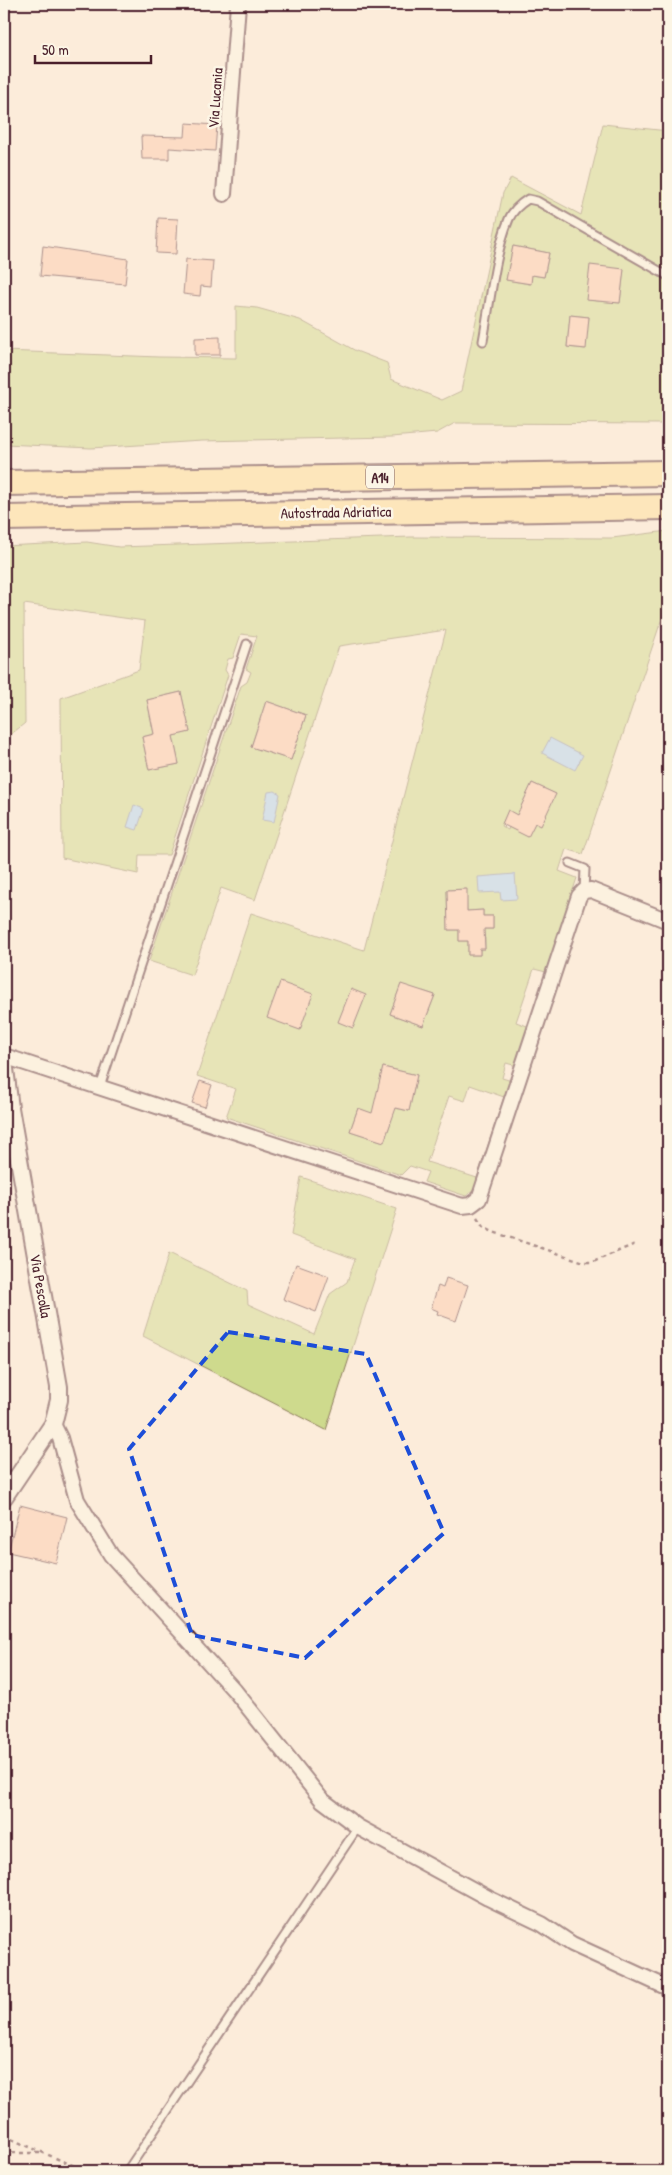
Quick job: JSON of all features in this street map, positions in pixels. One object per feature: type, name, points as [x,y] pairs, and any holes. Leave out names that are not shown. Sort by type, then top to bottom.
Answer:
[{"type":"highway","name":"A14","points":[[4,483],[668,473]]},
{"type":"highway","name":"Autostrada Adriatica","points":[[4,518],[668,507]]},
{"type":"street","name":"Via Lucania","points":[[224,194],[238,4]]},
{"type":"street","points":[[4,1056],[462,1206],[471,1205],[479,1199],[579,896],[584,891],[591,890],[668,921]]},
{"type":"street","name":"Via Pescolla","points":[[4,1061],[10,1108],[59,1387],[59,1400],[53,1424],[4,1497]]},
{"type":"street","points":[[53,1424],[60,1438],[77,1500],[111,1556],[235,1691],[322,1800],[358,1827],[488,1898],[542,1924],[572,1944],[668,1988]]},
{"type":"lane","points":[[483,341],[503,240],[510,217],[519,204],[528,199],[537,201],[668,276]]},
{"type":"lane","points":[[100,1087],[247,644]]},
{"type":"lane","points":[[570,863],[585,870],[584,891]]},
{"type":"lane","points":[[127,2171],[358,1827]]},
{"type":"path","points":[[471,1205],[483,1227],[584,1262],[594,1262],[635,1244]]},
{"type":"path","points":[[4,2136],[86,2171]]},
{"type":"path","points":[[4,2153],[44,2153]]},
{"type":"highlighted area","points":[[228,1332],[366,1354],[444,1533],[305,1658],[192,1635],[129,1449]]},
{"type":"green space","points":[[603,124],[668,131],[668,424],[455,423],[437,433],[392,437],[202,441],[91,448],[4,444],[4,351],[236,358],[236,306],[257,308],[300,320],[356,351],[387,363],[391,379],[442,400],[461,391],[503,193],[511,178],[581,215]],"holes":[[[513,246],[549,253],[544,277],[532,275],[530,284],[506,280]],[[624,269],[620,303],[587,300]],[[570,315],[589,317],[585,349],[567,347]]]},
{"type":"green space","points":[[668,531],[668,600],[583,854],[566,849],[559,871],[577,878],[546,972],[534,969],[516,1022],[530,1027],[517,1066],[506,1063],[502,1078],[512,1081],[475,1189],[466,1196],[424,1182],[428,1172],[410,1166],[401,1175],[226,1117],[236,1089],[197,1076],[251,913],[364,950],[446,630],[339,646],[255,900],[221,888],[192,975],[149,961],[241,686],[247,682],[251,672],[246,669],[257,636],[241,634],[233,658],[228,659],[225,670],[228,675],[169,855],[139,855],[138,874],[62,858],[61,698],[139,670],[145,621],[24,604],[25,723],[4,740],[4,546],[87,542],[119,547],[411,537],[612,538]],"holes":[[[181,692],[190,732],[173,736],[179,764],[149,770],[142,737],[154,734],[147,700]],[[266,701],[306,715],[291,760],[251,747]],[[532,783],[556,794],[528,836],[509,827],[508,830],[501,826],[508,811],[517,815]],[[466,889],[467,911],[483,910],[483,916],[493,916],[493,929],[481,929],[481,938],[485,938],[485,949],[480,949],[480,955],[468,955],[468,941],[459,941],[459,930],[448,930],[447,890]],[[401,984],[417,1007],[423,991],[435,995],[423,1026],[390,1014]],[[383,1067],[417,1075],[409,1111],[375,1104]],[[470,1085],[504,1097],[477,1178],[427,1162],[449,1096],[465,1101]],[[358,1108],[391,1122],[384,1142],[350,1131]]]},
{"type":"green space","points":[[301,1177],[397,1209],[326,1430],[143,1336],[169,1253],[247,1291],[248,1304],[314,1334],[330,1294],[347,1282],[355,1259],[291,1235]]},
{"type":"water","points":[[550,738],[583,755],[575,770],[542,753]]},
{"type":"water","points":[[275,791],[280,794],[274,822],[262,820],[268,792]]},
{"type":"water","points":[[134,805],[144,809],[137,830],[127,827]]},
{"type":"water","points":[[515,874],[517,899],[501,900],[500,892],[479,893],[478,877]]},
{"type":"building","points":[[186,123],[217,125],[215,151],[169,148],[169,159],[142,159],[141,136],[185,137]]},
{"type":"building","points":[[158,218],[178,219],[176,254],[156,253]]},
{"type":"building","points":[[43,246],[128,259],[125,284],[40,276]]},
{"type":"building","points":[[513,246],[549,253],[544,277],[532,275],[531,284],[506,280]]},
{"type":"building","points":[[186,259],[213,261],[211,287],[201,286],[200,296],[183,294]]},
{"type":"building","points":[[590,265],[624,269],[620,303],[586,300]]},
{"type":"building","points":[[570,315],[589,317],[586,349],[567,347]]},
{"type":"building","points":[[220,337],[220,355],[195,355],[195,338]]},
{"type":"building","points":[[181,692],[190,732],[173,736],[179,764],[149,770],[142,737],[154,734],[147,700]]},
{"type":"building","points":[[266,701],[306,715],[291,760],[251,747]]},
{"type":"building","points":[[532,783],[556,794],[541,826],[535,823],[528,837],[502,824],[508,810],[517,815]]},
{"type":"building","points":[[467,889],[467,911],[483,910],[483,916],[493,916],[493,929],[484,929],[485,949],[480,949],[480,955],[468,955],[468,941],[459,941],[459,930],[448,930],[447,890]]},
{"type":"building","points":[[280,982],[313,994],[300,1030],[267,1018]]},
{"type":"building","points":[[401,984],[435,995],[423,1026],[390,1014]]},
{"type":"building","points":[[351,989],[366,995],[353,1028],[338,1022]]},
{"type":"building","points":[[383,1067],[417,1075],[409,1111],[396,1108],[384,1142],[350,1131],[358,1108],[372,1113]]},
{"type":"building","points":[[200,1081],[212,1085],[205,1107],[192,1103]]},
{"type":"building","points":[[296,1264],[329,1276],[316,1312],[283,1299]]},
{"type":"building","points":[[446,1278],[468,1285],[456,1321],[437,1314],[438,1311],[431,1308],[438,1286],[443,1288]]},
{"type":"building","points":[[20,1505],[67,1517],[56,1563],[8,1552]]}]
